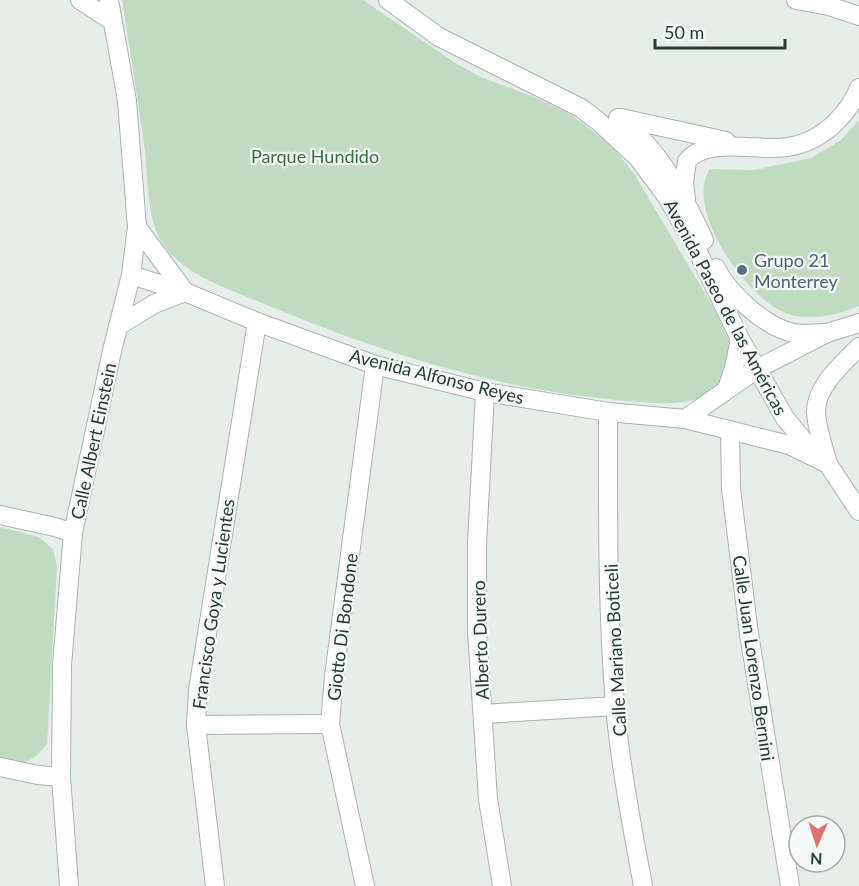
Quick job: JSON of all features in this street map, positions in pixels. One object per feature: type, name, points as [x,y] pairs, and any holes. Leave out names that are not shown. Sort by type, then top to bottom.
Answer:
[{"type":"street","points":[[80,0],[112,21]]},
{"type":"street","name":"Calle Albert Einstein","points":[[69,886],[61,777],[62,665],[73,533],[131,275],[137,227],[127,100],[109,0]]},
{"type":"street","points":[[388,0],[439,37],[581,108],[754,147]]},
{"type":"street","points":[[796,0],[830,6],[859,16]]},
{"type":"street","points":[[687,203],[684,173],[687,161],[698,151],[714,147],[789,147],[818,136],[830,128],[848,110],[859,88]]},
{"type":"street","points":[[581,108],[643,152]]},
{"type":"street","points":[[618,118],[631,128],[643,152]]},
{"type":"street","points":[[643,152],[660,136],[675,131]]},
{"type":"street","name":"Avenida Paseo de las Américas","points":[[643,152],[687,203],[718,273],[735,296],[754,313],[793,333],[826,333]]},
{"type":"street","name":"Avenida Paseo de las Américas","points":[[643,152],[681,221],[740,339],[785,418],[808,446],[828,464],[859,511]]},
{"type":"street","points":[[118,326],[154,304],[185,292],[137,227]]},
{"type":"street","name":"Avenida Alfonso Reyes","points":[[131,275],[185,292],[257,322],[375,365],[485,392],[608,412],[685,419],[789,445],[828,464]]},
{"type":"street","name":"Francisco Goya y Lucientes","points":[[215,886],[196,725],[198,690],[257,322]]},
{"type":"street","points":[[685,419],[757,369],[826,333],[859,323]]},
{"type":"street","points":[[727,389],[740,339]]},
{"type":"street","points":[[828,464],[816,412],[819,396],[832,375],[859,347]]},
{"type":"street","name":"Giotto Di Bondone","points":[[365,886],[330,724],[334,675],[375,365]]},
{"type":"street","name":"Alberto Durero","points":[[485,392],[477,544],[477,631],[488,799],[502,886]]},
{"type":"street","name":"Calle Mariano Boticeli","points":[[608,412],[610,615],[615,706],[643,886]]},
{"type":"street","name":"Calle Juan Lorenzo Bernini","points":[[730,430],[731,489],[749,634],[790,886]]},
{"type":"street","points":[[0,515],[73,533]]},
{"type":"street","points":[[483,714],[615,706]]},
{"type":"street","points":[[196,725],[330,724]]},
{"type":"street","points":[[0,767],[61,777]]},
{"type":"green space","name":"Parque Hundido","points":[[122,0],[363,0],[457,64],[481,77],[534,97],[572,115],[613,147],[635,175],[732,339],[729,362],[721,384],[716,390],[700,398],[670,403],[639,402],[535,389],[443,367],[352,338],[229,290],[195,273],[170,253],[160,240],[154,225]]},
{"type":"green space","points":[[859,120],[859,306],[819,317],[788,314],[765,300],[734,267],[711,226],[705,205],[704,185],[710,169],[754,170],[811,158],[841,140]]},
{"type":"green space","points":[[0,527],[39,537],[53,549],[57,567],[47,744],[32,759],[21,763],[0,762]]},
{"type":"place","name":"Grupo 21 Monterrey","points":[[742,270]]}]
